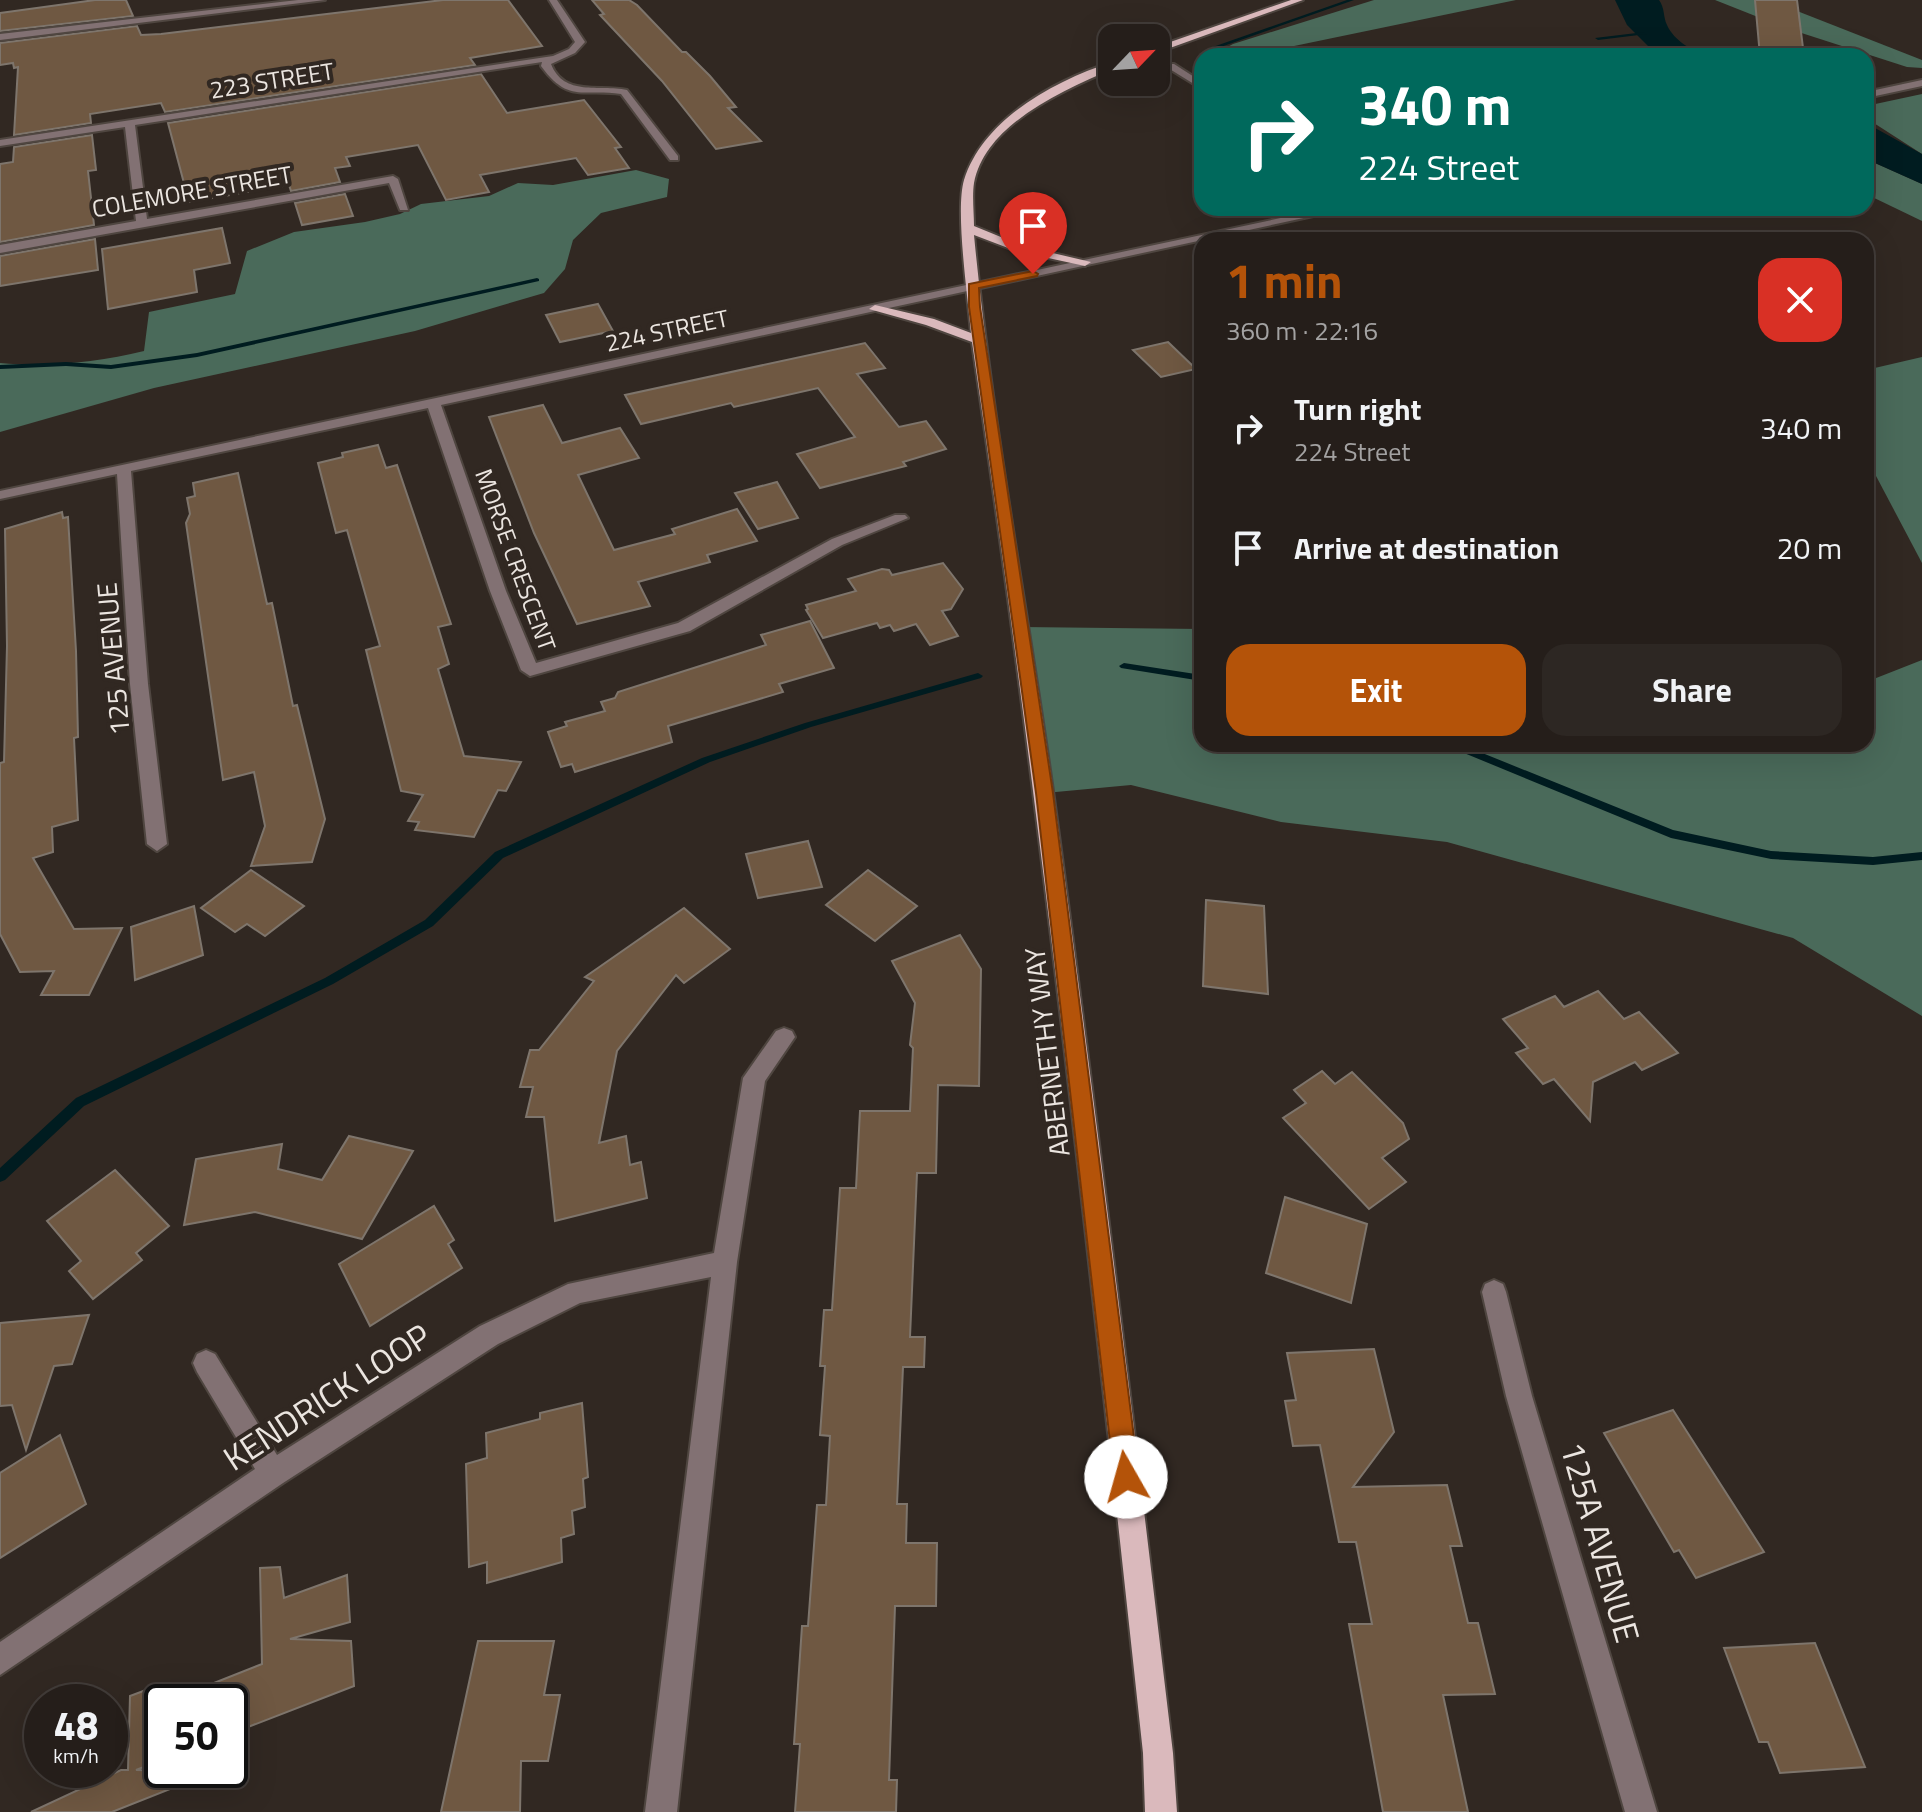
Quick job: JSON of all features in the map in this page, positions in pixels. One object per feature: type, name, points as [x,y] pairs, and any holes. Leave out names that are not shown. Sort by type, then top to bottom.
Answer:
[{"type":"main road","points":[[1170,45],[1299,0]]},
{"type":"main road","name":"ABERNETHY WAY","points":[[1098,71],[1044,96],[988,141],[969,182],[968,228],[978,340],[1022,627],[1075,1033],[1158,1753],[1161,1812]]},
{"type":"main road","points":[[968,228],[1020,249],[1085,262]]},
{"type":"main road","points":[[875,309],[930,322],[978,340]]},
{"type":"street","points":[[0,37],[321,0]]},
{"type":"street","points":[[553,0],[580,42],[572,51],[551,58],[546,66],[563,88],[576,91],[618,90],[628,95],[674,158]]},
{"type":"street","name":"223 STREET","points":[[0,143],[551,58]]},
{"type":"street","points":[[1171,66],[1194,81]]},
{"type":"street","points":[[1874,93],[1922,83]]},
{"type":"street","points":[[130,123],[142,224]]},
{"type":"street","name":"COLEMORE STREET","points":[[0,249],[393,179],[404,208]]},
{"type":"street","name":"224 STREET","points":[[1229,232],[1306,216]]},
{"type":"street","name":"224 STREET","points":[[0,495],[1194,239]]},
{"type":"street","name":"MORSE CRESCENT","points":[[433,403],[498,591],[530,670],[702,620],[837,542],[900,518]]},
{"type":"street","name":"125 AVENUE","points":[[124,469],[139,684],[157,844]]},
{"type":"street","points":[[661,1812],[725,1262],[754,1078],[784,1037]]},
{"type":"street","name":"KENDRICK LOOP","points":[[0,1660],[273,1473],[489,1335],[577,1292],[725,1262]]},
{"type":"street","name":"125A AVENUE","points":[[1494,1292],[1519,1396],[1641,1812]]},
{"type":"street","points":[[206,1363],[273,1473]]},
{"type":"green space","points":[[1374,0],[1516,0],[1285,48],[1226,48]]},
{"type":"green space","points":[[1715,0],[1769,0],[1922,60],[1922,68],[1907,67],[1874,56],[1874,48],[1848,48]]},
{"type":"green space","points":[[1922,94],[1922,154],[1874,123],[1874,104]]},
{"type":"green space","points":[[1874,163],[1922,184],[1922,221],[1874,198]]},
{"type":"green space","points":[[636,170],[669,179],[667,197],[601,213],[573,240],[565,269],[544,293],[415,331],[154,388],[0,432],[0,363],[73,363],[144,351],[149,312],[235,294],[247,251],[294,232],[365,222],[400,214],[421,204],[489,196],[518,183],[553,185]]},
{"type":"green space","points":[[1922,357],[1922,563],[1874,472],[1874,368]]},
{"type":"green space","points":[[1022,627],[1194,629],[1194,752],[1874,752],[1874,679],[1922,660],[1922,1016],[1793,938],[1447,842],[1281,822],[1131,785],[1045,793]]},
{"type":"water","points":[[1615,0],[1659,0],[1674,36],[1690,48],[1650,48],[1627,25]]},
{"type":"water","points":[[1874,127],[1922,154],[1922,184],[1874,163]]},
{"type":"building","points":[[95,0],[126,0],[133,16],[0,31],[0,13]]},
{"type":"building","points":[[443,0],[508,0],[542,46],[470,58],[475,65],[165,112],[161,103],[90,114],[91,123],[14,135],[18,67],[14,68],[13,63],[0,65],[0,43],[137,26],[141,35],[161,34]]},
{"type":"building","points":[[592,0],[629,0],[637,5],[710,76],[736,107],[728,108],[761,141],[716,149],[662,81],[600,15],[604,14]]},
{"type":"building","points":[[1755,0],[1797,0],[1803,48],[1759,48]]},
{"type":"building","points":[[481,74],[507,113],[584,100],[621,147],[615,148],[629,168],[588,175],[576,158],[480,175],[489,192],[446,200],[418,145],[346,157],[350,166],[335,168],[340,182],[291,191],[289,185],[189,202],[168,123]]},
{"type":"building","points":[[92,135],[96,170],[88,171],[94,225],[0,242],[0,164],[13,162],[14,147]]},
{"type":"building","points":[[345,194],[353,216],[302,225],[295,203]]},
{"type":"building","points":[[222,228],[230,263],[194,270],[197,292],[108,309],[102,249]]},
{"type":"building","points":[[95,239],[98,270],[0,286],[0,256]]},
{"type":"building","points":[[598,304],[613,331],[560,342],[546,315]]},
{"type":"building","points":[[1168,342],[1194,369],[1161,377],[1133,350]]},
{"type":"building","points":[[865,343],[885,368],[857,374],[899,427],[926,421],[946,449],[903,462],[906,466],[820,488],[797,454],[855,437],[818,388],[734,407],[731,403],[641,424],[625,395]]},
{"type":"building","points":[[543,405],[562,443],[620,428],[639,458],[578,475],[614,550],[675,534],[672,529],[737,509],[757,541],[707,555],[710,562],[638,582],[650,606],[577,624],[534,533],[489,417]]},
{"type":"building","points":[[378,445],[386,468],[397,465],[451,624],[438,627],[449,664],[438,669],[464,756],[521,762],[506,791],[498,790],[474,837],[415,830],[419,822],[408,821],[423,795],[401,791],[366,650],[380,646],[347,530],[336,533],[318,463],[343,457],[342,453]]},
{"type":"building","points":[[238,473],[267,604],[272,603],[293,706],[297,705],[325,819],[312,862],[251,866],[265,826],[254,772],[223,780],[186,523],[190,514],[187,498],[195,496],[193,483]]},
{"type":"building","points":[[777,482],[798,518],[758,529],[735,493]]},
{"type":"building","points":[[62,512],[63,518],[68,517],[76,651],[78,737],[74,738],[78,820],[52,827],[53,852],[33,858],[74,929],[122,928],[89,995],[41,995],[54,971],[20,972],[0,934],[0,763],[4,762],[7,646],[5,529]]},
{"type":"building","points":[[943,563],[963,589],[951,609],[942,611],[958,636],[930,645],[916,624],[894,631],[890,625],[880,628],[877,623],[823,638],[806,610],[806,605],[856,591],[848,579],[882,569],[889,570],[892,575]]},
{"type":"building","points":[[810,621],[834,668],[779,684],[783,692],[668,726],[672,742],[575,772],[572,764],[561,767],[548,732],[567,726],[565,722],[605,711],[601,702],[615,698],[618,692],[766,645],[761,635]]},
{"type":"building","points":[[808,841],[822,887],[758,898],[746,854]]},
{"type":"building","points":[[251,870],[304,906],[265,936],[247,924],[235,932],[201,908]]},
{"type":"building","points":[[868,870],[917,906],[875,941],[826,905]]},
{"type":"building","points":[[1206,900],[1264,906],[1268,994],[1203,986]]},
{"type":"building","points":[[194,906],[203,955],[135,980],[131,927]]},
{"type":"building","points":[[684,908],[730,949],[684,983],[676,975],[617,1051],[599,1143],[626,1136],[630,1165],[641,1162],[647,1198],[555,1221],[544,1117],[526,1117],[533,1087],[520,1087],[530,1050],[539,1050],[594,981],[585,977]]},
{"type":"building","points":[[960,935],[981,969],[979,1086],[938,1085],[936,1173],[917,1173],[910,1337],[925,1337],[924,1367],[903,1367],[897,1504],[907,1504],[906,1543],[937,1543],[936,1606],[895,1606],[889,1780],[897,1780],[896,1812],[795,1812],[800,1744],[794,1744],[802,1626],[808,1626],[817,1505],[826,1505],[830,1436],[820,1435],[825,1366],[820,1366],[824,1310],[832,1310],[840,1188],[856,1188],[860,1111],[910,1111],[913,1048],[910,1045],[915,1003],[892,961]]},
{"type":"building","points":[[1598,991],[1624,1019],[1639,1012],[1678,1053],[1642,1070],[1635,1062],[1593,1082],[1590,1121],[1554,1079],[1543,1084],[1516,1053],[1528,1048],[1503,1019],[1555,996],[1564,1007]]},
{"type":"building","points":[[1322,1071],[1335,1084],[1352,1072],[1403,1123],[1409,1139],[1382,1158],[1406,1182],[1369,1209],[1283,1118],[1306,1103],[1294,1090]]},
{"type":"building","points":[[349,1136],[413,1151],[362,1239],[255,1212],[184,1225],[196,1159],[282,1144],[278,1169],[322,1180]]},
{"type":"building","points":[[115,1170],[169,1226],[136,1253],[142,1260],[93,1299],[69,1271],[81,1261],[47,1221]]},
{"type":"building","points":[[1285,1197],[1367,1224],[1351,1303],[1266,1273]]},
{"type":"building","points":[[434,1206],[454,1240],[448,1244],[462,1268],[370,1326],[339,1264]]},
{"type":"building","points":[[89,1315],[72,1364],[54,1366],[26,1450],[12,1405],[0,1406],[0,1323]]},
{"type":"building","points":[[1374,1349],[1394,1432],[1353,1487],[1447,1485],[1462,1546],[1450,1546],[1468,1623],[1478,1623],[1495,1694],[1443,1695],[1468,1812],[1383,1812],[1349,1624],[1372,1624],[1356,1542],[1339,1542],[1320,1445],[1293,1446],[1285,1401],[1296,1400],[1287,1353]]},
{"type":"building","points":[[582,1403],[588,1477],[583,1479],[585,1507],[572,1511],[574,1534],[561,1538],[562,1562],[487,1583],[487,1562],[469,1567],[466,1464],[487,1458],[486,1433],[540,1419],[540,1413]]},
{"type":"building","points":[[1673,1410],[1764,1552],[1696,1578],[1679,1550],[1674,1552],[1604,1433]]},
{"type":"building","points":[[60,1435],[86,1504],[0,1558],[0,1473]]},
{"type":"building","points":[[280,1567],[284,1598],[347,1575],[350,1622],[290,1639],[351,1641],[354,1686],[248,1727],[248,1684],[211,1684],[262,1664],[260,1568]]},
{"type":"building","points":[[478,1641],[554,1641],[544,1695],[560,1695],[548,1761],[521,1761],[520,1812],[441,1812]]},
{"type":"building","points":[[1815,1643],[1865,1767],[1780,1773],[1768,1742],[1759,1742],[1724,1648]]},
{"type":"building","points":[[144,1691],[144,1767],[136,1770],[144,1770],[144,1788],[173,1788],[112,1812],[31,1812],[82,1788],[128,1788],[130,1696]]},
{"type":"waterway","points":[[1213,48],[1352,0]]},
{"type":"waterway","points":[[1598,38],[1645,33]]},
{"type":"waterway","points":[[0,367],[66,364],[111,367],[197,355],[537,280]]},
{"type":"waterway","points":[[1124,666],[1194,677]]},
{"type":"waterway","points":[[0,1176],[80,1102],[329,981],[429,923],[499,855],[706,760],[808,725],[978,676]]},
{"type":"waterway","points":[[1470,752],[1671,834],[1771,855],[1873,861],[1922,856]]},
{"type":"route","points":[[1033,274],[973,286],[978,340],[1045,793],[1126,1477]]}]
